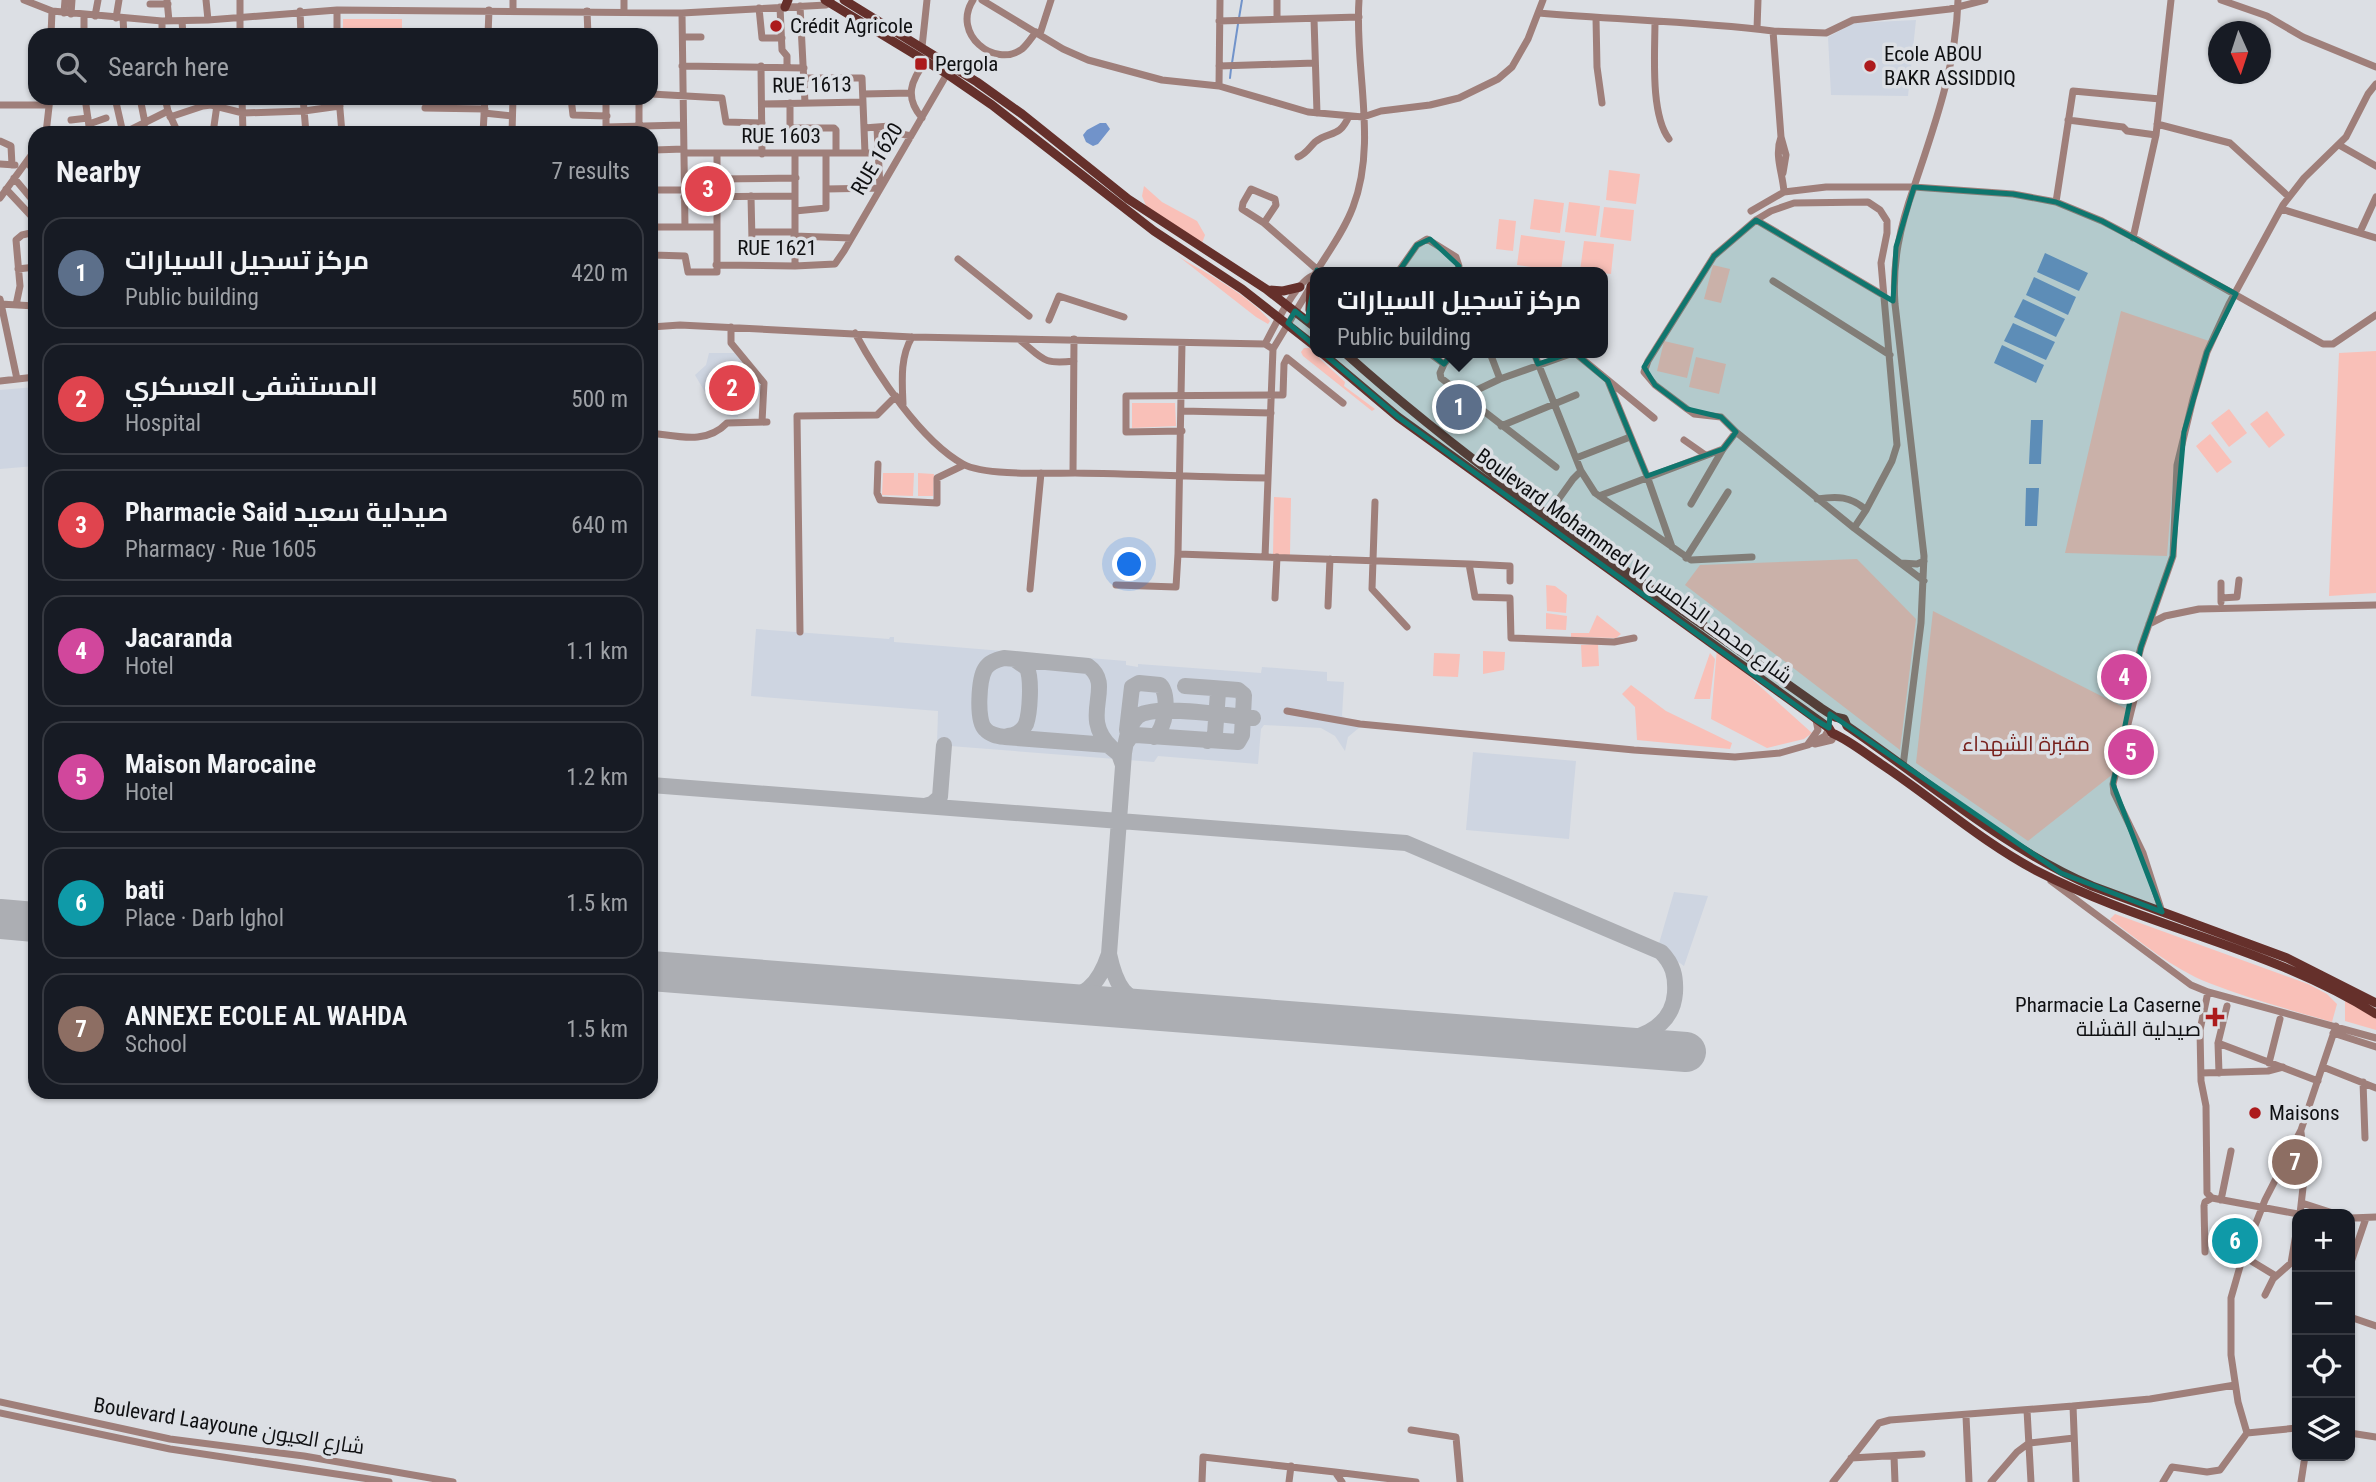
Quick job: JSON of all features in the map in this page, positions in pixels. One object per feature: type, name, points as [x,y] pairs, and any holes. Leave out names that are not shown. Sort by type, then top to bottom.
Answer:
[{"type":"main road","points":[[844,0],[922,47],[974,85],[1154,231],[1284,320],[1310,343]]},
{"type":"main road","points":[[829,1],[947,74],[974,85],[1022,114],[1128,199],[1266,289],[1310,322]]},
{"type":"main road","points":[[1266,289],[1283,292],[1300,288]]},
{"type":"main road","name":"Boulevard Mohammed VI شارع محمد الخامس","points":[[1328,358],[1398,416],[1816,720],[2036,870],[2089,895],[2283,966],[2348,996],[2376,1014]]},
{"type":"main road","name":"Boulevard Mohammed VI شارع محمد الخامس","points":[[1351,358],[1469,457],[1835,717]]},
{"type":"main road","points":[[1847,726],[1846,731],[1833,732],[1831,720],[1835,717],[1844,719],[1847,726],[1903,766],[2020,849],[2061,873],[2287,958],[2376,1003]]},
{"type":"street","points":[[24,0],[52,11],[166,22],[337,10],[682,13],[784,4],[800,6],[829,1]]},
{"type":"street","points":[[65,0],[67,13]]},
{"type":"street","points":[[67,13],[72,0]]},
{"type":"street","points":[[95,16],[98,0]]},
{"type":"street","points":[[119,0],[122,28]]},
{"type":"street","points":[[206,0],[208,20]]},
{"type":"street","points":[[240,0],[240,28]]},
{"type":"street","points":[[397,10],[399,0]]},
{"type":"street","points":[[431,0],[432,10]]},
{"type":"street","points":[[486,0],[488,28]]},
{"type":"street","points":[[513,0],[513,10]]},
{"type":"street","points":[[624,0],[624,12]]},
{"type":"street","points":[[922,47],[928,0]]},
{"type":"street","points":[[973,0],[967,9],[965,22],[969,33],[979,44],[1001,54],[1023,49],[1038,33],[1051,0]]},
{"type":"street","points":[[982,0],[1063,49],[1088,60],[1162,80],[1219,86],[1290,108],[1363,117],[1381,111],[1430,105],[1459,98],[1498,79],[1512,67],[1543,0]]},
{"type":"street","points":[[1219,86],[1220,0]]},
{"type":"street","points":[[1277,0],[1277,19]]},
{"type":"street","points":[[1320,267],[1345,225],[1357,194],[1363,163],[1359,0]]},
{"type":"street","points":[[1757,29],[1758,0]]},
{"type":"street","points":[[1539,13],[1826,33],[1853,20],[1985,0]]},
{"type":"street","points":[[2133,238],[2156,135],[2171,0]]},
{"type":"street","points":[[2221,0],[2267,16],[2303,37],[2376,67]]},
{"type":"street","points":[[150,5],[167,2],[164,28]]},
{"type":"street","points":[[784,4],[782,50],[787,56],[787,67]]},
{"type":"street","points":[[1903,766],[1911,713],[1924,561],[1894,282],[1896,247],[1939,112],[1956,46],[1958,4]]},
{"type":"street","points":[[800,6],[806,103]]},
{"type":"street","points":[[759,8],[762,38],[782,38]]},
{"type":"street","points":[[337,10],[337,28]]},
{"type":"street","points":[[51,28],[52,11]]},
{"type":"street","points":[[300,11],[301,28]]},
{"type":"street","points":[[587,11],[587,28]]},
{"type":"street","points":[[682,13],[685,227]]},
{"type":"street","points":[[84,15],[84,28]]},
{"type":"street","points":[[1219,21],[1359,17]]},
{"type":"street","points":[[1596,18],[1597,67],[1602,103]]},
{"type":"street","points":[[1314,19],[1317,113]]},
{"type":"street","points":[[1655,21],[1657,97],[1660,122],[1669,139]]},
{"type":"street","points":[[182,22],[182,28]]},
{"type":"street","points":[[1773,31],[1781,137],[1778,158],[1783,173],[1784,192]]},
{"type":"street","points":[[683,37],[701,37]]},
{"type":"street","points":[[787,56],[804,56]]},
{"type":"street","points":[[922,118],[915,109],[911,93],[914,77],[926,61]]},
{"type":"street","points":[[1219,65],[1315,63]]},
{"type":"street","points":[[682,66],[804,68]]},
{"type":"street","points":[[761,66],[762,154]]},
{"type":"street","name":"RUE 1620","points":[[837,262],[947,74]]},
{"type":"street","points":[[805,78],[863,79],[865,153]]},
{"type":"street","points":[[2162,912],[2143,853],[2114,793],[2113,784],[2114,770],[2134,700],[2137,666],[2172,556],[2177,465],[2193,399],[2207,352],[2281,209],[2320,161],[2346,136],[2376,84]]},
{"type":"street","points":[[2056,202],[2067,120],[2072,94],[2076,90],[2160,99]]},
{"type":"street","name":"RUE 1613","points":[[762,103],[806,103],[911,93]]},
{"type":"street","points":[[658,94],[722,98],[726,122],[762,123]]},
{"type":"street","points":[[0,105],[28,103]]},
{"type":"street","points":[[790,103],[790,130],[834,128],[836,153]]},
{"type":"street","points":[[47,126],[50,105]]},
{"type":"street","points":[[86,105],[89,126]]},
{"type":"street","points":[[117,105],[122,126]]},
{"type":"street","points":[[141,105],[145,122]]},
{"type":"street","points":[[167,105],[175,126]]},
{"type":"street","points":[[141,126],[145,122],[169,114],[207,105]]},
{"type":"street","points":[[214,126],[218,105]]},
{"type":"street","points":[[225,105],[243,113],[304,111],[327,105]]},
{"type":"street","points":[[242,105],[243,126]]},
{"type":"street","points":[[304,105],[305,126]]},
{"type":"street","points":[[339,105],[342,126]]},
{"type":"street","points":[[484,126],[485,105]]},
{"type":"street","points":[[512,126],[513,105]]},
{"type":"street","points":[[572,105],[571,113],[576,116],[607,116]]},
{"type":"street","points":[[606,105],[606,126]]},
{"type":"street","points":[[639,105],[639,125]]},
{"type":"street","points":[[425,108],[485,111],[512,116]]},
{"type":"street","points":[[1298,157],[1317,141],[1337,133],[1344,127],[1349,116]]},
{"type":"street","points":[[71,120],[106,118]]},
{"type":"street","points":[[2067,120],[2156,135]]},
{"type":"street","points":[[2157,124],[2230,143],[2289,197]]},
{"type":"street","points":[[636,126],[683,125]]},
{"type":"street","points":[[864,128],[890,126],[897,133],[911,136]]},
{"type":"street","points":[[826,188],[880,188],[877,128]]},
{"type":"street","points":[[0,141],[11,146],[12,165]]},
{"type":"street","points":[[2339,145],[2376,166]]},
{"type":"street","name":"RUE 1603","points":[[658,150],[762,154],[879,153]]},
{"type":"street","points":[[716,268],[717,153]]},
{"type":"street","points":[[795,154],[795,266]]},
{"type":"street","points":[[795,211],[825,209],[826,154]]},
{"type":"street","points":[[0,198],[28,160]]},
{"type":"street","points":[[0,164],[25,164],[28,166]]},
{"type":"street","points":[[14,178],[28,195]]},
{"type":"street","points":[[718,178],[796,178]]},
{"type":"street","points":[[1751,211],[1784,192],[1826,187],[1914,187],[2013,194],[2056,202],[2102,221],[2328,345],[2376,315]]},
{"type":"street","points":[[6,189],[28,213]]},
{"type":"street","points":[[1264,223],[1276,205],[1275,199],[1251,189],[1242,209],[1264,223],[1312,267]]},
{"type":"street","points":[[658,191],[718,197],[795,196]]},
{"type":"street","points":[[751,196],[752,237],[794,234],[851,238]]},
{"type":"street","points":[[2360,232],[2376,197]]},
{"type":"street","points":[[1854,528],[1892,461],[1898,445],[1881,263],[1887,233],[1886,221],[1880,210],[1868,202],[1794,203],[1756,220],[1714,256],[1644,367],[1646,377],[1694,414],[1721,417],[1817,499],[1854,528],[1924,581]]},
{"type":"street","points":[[2281,209],[2376,238]]},
{"type":"street","points":[[1756,220],[1883,295]]},
{"type":"street","points":[[658,227],[717,227]]},
{"type":"street","points":[[16,305],[20,290],[16,242],[19,236],[28,234]]},
{"type":"street","points":[[1402,267],[1417,245],[1427,239],[1456,257],[1459,267]]},
{"type":"street","points":[[844,251],[853,255]]},
{"type":"street","name":"RUE 1621","points":[[658,255],[685,256],[688,272],[716,268],[829,265],[837,262]]},
{"type":"street","points":[[958,259],[1029,316]]},
{"type":"street","points":[[18,268],[28,267]]},
{"type":"street","points":[[1265,344],[1284,320],[1300,288],[1310,276]]},
{"type":"street","points":[[1773,281],[1890,355]]},
{"type":"street","points":[[1291,308],[1310,287]]},
{"type":"street","points":[[1049,320],[1059,296],[1124,317]]},
{"type":"street","points":[[17,379],[1,302],[28,306]]},
{"type":"street","points":[[1265,557],[1273,349],[1284,320]]},
{"type":"street","points":[[658,327],[731,327],[1019,340],[1265,344],[1273,349]]},
{"type":"street","points":[[658,434],[698,439],[720,430],[727,423],[764,422],[764,383],[731,343],[731,327]]},
{"type":"street","points":[[855,333],[873,366],[923,430],[964,465],[983,470],[1041,473],[1268,478]]},
{"type":"street","points":[[903,404],[901,378],[912,337]]},
{"type":"street","points":[[1073,473],[1074,339]]},
{"type":"street","points":[[1019,340],[1044,360],[1053,363],[1074,361]]},
{"type":"street","points":[[1116,585],[1176,587],[1181,476],[1182,343]]},
{"type":"street","points":[[1182,432],[1126,432],[1126,396],[1283,395],[1283,364],[1287,358],[1343,403]]},
{"type":"street","points":[[1436,358],[1444,364]]},
{"type":"street","points":[[1449,358],[1440,373],[1441,378],[1462,397],[1556,467]]},
{"type":"street","points":[[1492,358],[1500,379]]},
{"type":"street","points":[[1536,358],[1581,471],[1591,489],[1686,558],[1695,561],[1752,557]]},
{"type":"street","points":[[1462,397],[1500,379],[1558,358]]},
{"type":"street","points":[[1580,358],[1654,418]]},
{"type":"street","points":[[0,381],[28,378]]},
{"type":"street","points":[[1608,381],[1673,548]]},
{"type":"street","points":[[1501,426],[1576,395]]},
{"type":"street","points":[[800,632],[797,416],[877,415],[896,396]]},
{"type":"street","points":[[1182,411],[1271,414]]},
{"type":"street","points":[[1691,504],[1736,432]]},
{"type":"street","points":[[1576,458],[1630,437]]},
{"type":"street","points":[[1684,440],[1704,454]]},
{"type":"street","points":[[1599,496],[1723,449]]},
{"type":"street","points":[[878,464],[877,493],[880,500],[937,503],[937,478],[964,465]]},
{"type":"street","points":[[1548,514],[1581,471]]},
{"type":"street","points":[[1030,589],[1041,473]]},
{"type":"street","points":[[1686,558],[1728,492]]},
{"type":"street","points":[[1817,499],[1851,499],[1866,510]]},
{"type":"street","points":[[1375,502],[1372,589],[1407,627]]},
{"type":"street","points":[[1178,554],[1510,566],[1510,582]]},
{"type":"street","points":[[1275,598],[1277,557]]},
{"type":"street","points":[[1328,606],[1330,559]]},
{"type":"street","points":[[1900,563],[1917,564],[1924,561]]},
{"type":"street","points":[[1469,564],[1475,597],[1510,598],[1511,638],[1614,642],[1634,638]]},
{"type":"street","points":[[2221,598],[2238,597],[2239,580]]},
{"type":"street","points":[[2221,583],[2221,609]]},
{"type":"street","points":[[2148,625],[2175,613],[2221,609],[2376,605]]},
{"type":"street","points":[[1287,711],[1360,724],[1735,757],[1780,753],[1808,745],[1833,732]]},
{"type":"street","points":[[1808,745],[1818,730],[1816,720]]},
{"type":"street","points":[[2036,870],[2176,975],[2208,992],[2335,1030],[2376,1038]]},
{"type":"street","points":[[2208,992],[2200,1030],[2201,1073],[2206,1106],[2206,1188],[2209,1196],[2292,1213]]},
{"type":"street","points":[[2218,1073],[2218,1043],[2227,1006]]},
{"type":"street","points":[[2269,1063],[2280,1019]]},
{"type":"street","points":[[2335,1030],[2376,1047]]},
{"type":"street","points":[[2247,1433],[2235,1385],[2229,1314],[2231,1297],[2243,1256],[2262,1208],[2301,1130],[2335,1030]]},
{"type":"street","points":[[2218,1043],[2318,1081]]},
{"type":"street","points":[[2323,1067],[2376,1087]]},
{"type":"street","points":[[2201,1073],[2283,1068]]},
{"type":"street","points":[[2363,1082],[2365,1138]]},
{"type":"street","points":[[2300,1209],[2305,1170],[2301,1130]]},
{"type":"street","points":[[2216,1199],[2231,1151]]},
{"type":"street","points":[[2205,1252],[2204,1206],[2205,1202],[2216,1199]]},
{"type":"street","points":[[2302,1203],[2321,1209]]},
{"type":"street","points":[[2355,1218],[2376,1217]]},
{"type":"street","points":[[2355,1250],[2366,1218]]},
{"type":"street","points":[[2243,1256],[2276,1276]]},
{"type":"street","points":[[2266,1295],[2276,1276],[2291,1263],[2292,1257]]},
{"type":"street","points":[[2355,1319],[2376,1326]]},
{"type":"street","points":[[1833,1482],[1879,1423],[1890,1420],[1966,1416],[2150,1399],[2235,1385]]},
{"type":"street","name":"Boulevard Laayoune شارع العيون","points":[[0,1402],[170,1438],[355,1464],[453,1482]]},
{"type":"street","points":[[2073,1406],[2076,1482]]},
{"type":"street","points":[[2027,1410],[2031,1482]]},
{"type":"street","name":"Boulevard Laayoune شارع العيون","points":[[0,1413],[170,1449],[353,1479],[389,1482]]},
{"type":"street","points":[[1966,1416],[1969,1482]]},
{"type":"street","points":[[2163,1482],[2172,1467],[2207,1472],[2223,1467],[2247,1433],[2292,1428]]},
{"type":"street","points":[[1411,1430],[1456,1437],[1460,1482]]},
{"type":"street","points":[[2355,1434],[2376,1437]]},
{"type":"street","points":[[1991,1482],[2017,1452],[2029,1443],[2074,1438]]},
{"type":"street","points":[[1851,1458],[1922,1454]]},
{"type":"street","points":[[1894,1456],[1895,1482]]},
{"type":"street","points":[[1202,1482],[1203,1457],[1416,1482]]},
{"type":"street","points":[[2301,1482],[2304,1461]]},
{"type":"street","points":[[353,1479],[355,1464]]},
{"type":"street","points":[[1289,1482],[1291,1466]]},
{"type":"street","points":[[1335,1472],[1342,1482]]},
{"type":"street","points":[[2205,1482],[2207,1472]]},
{"type":"highlighted area","points":[[1914,187],[2013,194],[2056,202],[2102,221],[2236,294],[2207,352],[2184,432],[2173,556],[2141,647],[2113,784],[2162,912],[2061,873],[1830,714],[1829,728],[1816,720],[1398,417],[1288,323],[1295,311],[1307,321],[1317,270],[1372,310],[1417,245],[1430,239],[1459,266],[1412,339],[1444,364],[1495,296],[1505,295],[1516,306],[1538,364],[1574,352],[1608,381],[1647,476],[1723,449],[1736,432],[1721,417],[1687,409],[1655,385],[1644,367],[1714,256],[1756,220],[1893,301],[1896,247]]},
{"type":"shaded area","name":"Ecole ABOU BAKR ASSIDDIQ","points":[[1916,20],[1908,96],[1831,95],[1828,37],[1854,23]]},
{"type":"shaded area","points":[[709,353],[735,353],[762,383],[761,394],[747,394],[746,401],[739,401],[738,417],[727,416],[718,402],[709,399],[695,375],[706,365]]},
{"type":"shaded area","points":[[28,388],[28,467],[0,469],[0,390]]},
{"type":"shaded area","points":[[756,629],[889,639],[894,637],[894,642],[1126,661],[1126,665],[1138,667],[1138,664],[1261,673],[1262,667],[1327,672],[1327,681],[1344,682],[1342,716],[1360,727],[1348,737],[1345,751],[1335,736],[1321,728],[1264,725],[1261,729],[1258,764],[1158,756],[1154,762],[937,745],[938,711],[751,696]]},
{"type":"shaded area","points":[[1473,752],[1576,761],[1569,839],[1466,830]]},
{"type":"shaded area","points":[[1674,892],[1708,896],[1684,966],[1658,947]]},
{"type":"shaded area","points":[[2291,1155],[2300,1155],[2303,1169],[2297,1180],[2281,1176]]},
{"type":"green space","points":[[343,19],[402,19],[402,28],[343,28]]},
{"type":"green space","points":[[1609,170],[1640,174],[1636,204],[1606,200]]},
{"type":"green space","points":[[1144,186],[1162,202],[1197,221],[1205,235],[1202,243],[1147,208],[1142,196]]},
{"type":"green space","points":[[1534,199],[1564,203],[1560,233],[1530,229]]},
{"type":"green space","points":[[1569,202],[1600,206],[1596,236],[1565,232]]},
{"type":"green space","points":[[1604,207],[1634,210],[1631,241],[1600,237]]},
{"type":"green space","points":[[1499,219],[1516,221],[1513,251],[1496,249]]},
{"type":"green space","points":[[1521,235],[1565,241],[1562,267],[1517,265]]},
{"type":"green space","points":[[1584,241],[1614,244],[1611,274],[1608,274],[1608,267],[1581,267]]},
{"type":"green space","points":[[1178,256],[1251,302],[1270,321],[1268,324],[1256,317]]},
{"type":"green space","points":[[1713,265],[1730,269],[1721,303],[1704,299]]},
{"type":"green space","points":[[2121,311],[2212,342],[2174,467],[2167,556],[2065,553]]},
{"type":"green space","points":[[1664,341],[1694,348],[1687,378],[1657,371]]},
{"type":"green space","points":[[1304,348],[1310,348],[1310,358],[1319,358],[1345,382],[1344,386],[1375,409],[1372,411],[1301,352]]},
{"type":"green space","points":[[2376,351],[2376,593],[2329,596],[2339,353]]},
{"type":"green space","points":[[1696,357],[1726,364],[1719,394],[1689,387]]},
{"type":"green space","points":[[1132,403],[1175,403],[1176,426],[1132,428]]},
{"type":"green space","points":[[2229,409],[2247,433],[2229,447],[2211,423]]},
{"type":"green space","points":[[2267,411],[2285,435],[2269,448],[2250,424]]},
{"type":"green space","points":[[2210,434],[2232,462],[2217,473],[2196,446]]},
{"type":"green space","points":[[883,473],[914,473],[913,496],[882,495]]},
{"type":"green space","points":[[918,473],[934,474],[933,496],[918,496]]},
{"type":"green space","points":[[1274,497],[1291,498],[1290,555],[1273,555]]},
{"type":"green space","points":[[1857,559],[1916,619],[1900,750],[1685,585],[1700,565]]},
{"type":"green space","points":[[1546,585],[1555,586],[1567,595],[1566,613],[1547,611]]},
{"type":"green space","name":"مقبرة الشهداء","points":[[1933,611],[2129,710],[2113,774],[2028,841],[1916,763]]},
{"type":"green space","points":[[1546,613],[1567,616],[1566,630],[1546,629]]},
{"type":"green space","points":[[1597,615],[1621,634],[1616,638],[1571,637],[1571,633],[1589,633]]},
{"type":"green space","points":[[1598,644],[1599,666],[1582,667],[1581,645]]},
{"type":"green space","points":[[1717,648],[1812,733],[1804,739],[1767,748],[1711,719]]},
{"type":"green space","points":[[1483,651],[1505,652],[1504,670],[1483,674]]},
{"type":"green space","points":[[1434,653],[1460,654],[1458,677],[1433,676]]},
{"type":"green space","points":[[1710,653],[1715,659],[1710,699],[1694,699]]},
{"type":"green space","points":[[1631,685],[1666,711],[1732,743],[1730,749],[1637,740],[1635,707],[1622,694]]},
{"type":"green space","points":[[2115,914],[2308,984],[2327,994],[2337,1004],[2332,1022],[2224,989],[2196,977],[2158,954],[2110,919]]},
{"type":"green space","points":[[2345,999],[2376,1018],[2376,1030],[2345,1021]]},
{"type":"water","points":[[1100,123],[1106,123],[1110,129],[1098,144],[1093,146],[1086,142],[1083,135]]},
{"type":"water","points":[[2045,253],[2088,273],[2079,291],[2037,272]]},
{"type":"water","points":[[2034,277],[2076,297],[2068,315],[2026,295]]},
{"type":"water","points":[[2023,299],[2065,319],[2056,337],[2014,317]]},
{"type":"water","points":[[2013,323],[2055,342],[2046,360],[2004,341]]},
{"type":"water","points":[[2002,345],[2044,365],[2036,383],[1994,363]]},
{"type":"water","points":[[2031,420],[2043,420],[2041,464],[2029,464]]},
{"type":"water","points":[[2026,488],[2039,488],[2037,526],[2025,526]]},
{"type":"waterway","points":[[1239,18],[1242,0]]},
{"type":"waterway","points":[[1232,63],[1238,24]]},
{"type":"waterway","points":[[1230,78],[1231,69]]},
{"type":"taxiway","points":[[1111,747],[1097,724],[1099,683],[1096,674],[1088,666],[1004,658],[991,663],[985,669],[979,709],[982,724],[989,733],[1005,737],[1108,745],[1119,754],[1123,765]]},
{"type":"taxiway","points":[[1008,736],[1018,733],[1024,727],[1029,704],[1030,680],[1027,668],[1014,659]]},
{"type":"taxiway","points":[[1127,730],[1132,687],[1139,683],[1160,685],[1166,704],[1164,720],[1154,737]]},
{"type":"taxiway","points":[[1185,686],[1213,688],[1218,692],[1215,734],[1207,741]]},
{"type":"taxiway","points":[[1126,743],[1131,736],[1136,735],[1238,742],[1242,735],[1244,695],[1238,690],[1213,688]]},
{"type":"taxiway","points":[[1109,954],[1124,753],[1131,725],[1137,717],[1158,711],[1253,718]]},
{"type":"taxiway","points":[[925,806],[940,797],[944,745]]},
{"type":"taxiway","points":[[658,786],[1406,843],[1661,952],[1671,966],[1675,981],[1675,993],[1667,1017],[1649,1032],[1600,1045]]},
{"type":"taxiway","points":[[1050,1002],[1072,997],[1088,988],[1100,975],[1109,954],[1123,990],[1137,1001],[1157,1010]]},
{"type":"runway","points":[[0,919],[28,921]]},
{"type":"runway","points":[[658,972],[1686,1052]]},
{"type":"place","name":"Crédit Agricole","points":[[776,26]]},
{"type":"place","name":"Pergola","points":[[921,64]]},
{"type":"place","name":"Ecole ABOU BAKR ASSIDDIQ","points":[[1870,66]]},
{"type":"place","name":"Pharmacie Said صيدلية سعيد","points":[[708,189]]},
{"type":"place","name":"المستشفى العسكري","points":[[732,388]]},
{"type":"place","name":"مركز تسجيل السيارات","points":[[1459,407]]},
{"type":"place","name":"Jacaranda","points":[[2124,677]]},
{"type":"place","name":"Maison Marocaine","points":[[2131,752]]},
{"type":"place","name":"Pharmacie La Caserne صيدلية القشلة","points":[[2215,1017]]},
{"type":"place","name":"Maisons","points":[[2255,1113]]},
{"type":"place","name":"ANNEXE ECOLE AL WAHDA","points":[[2295,1162]]},
{"type":"place","name":"bati","points":[[2235,1241]]}]
